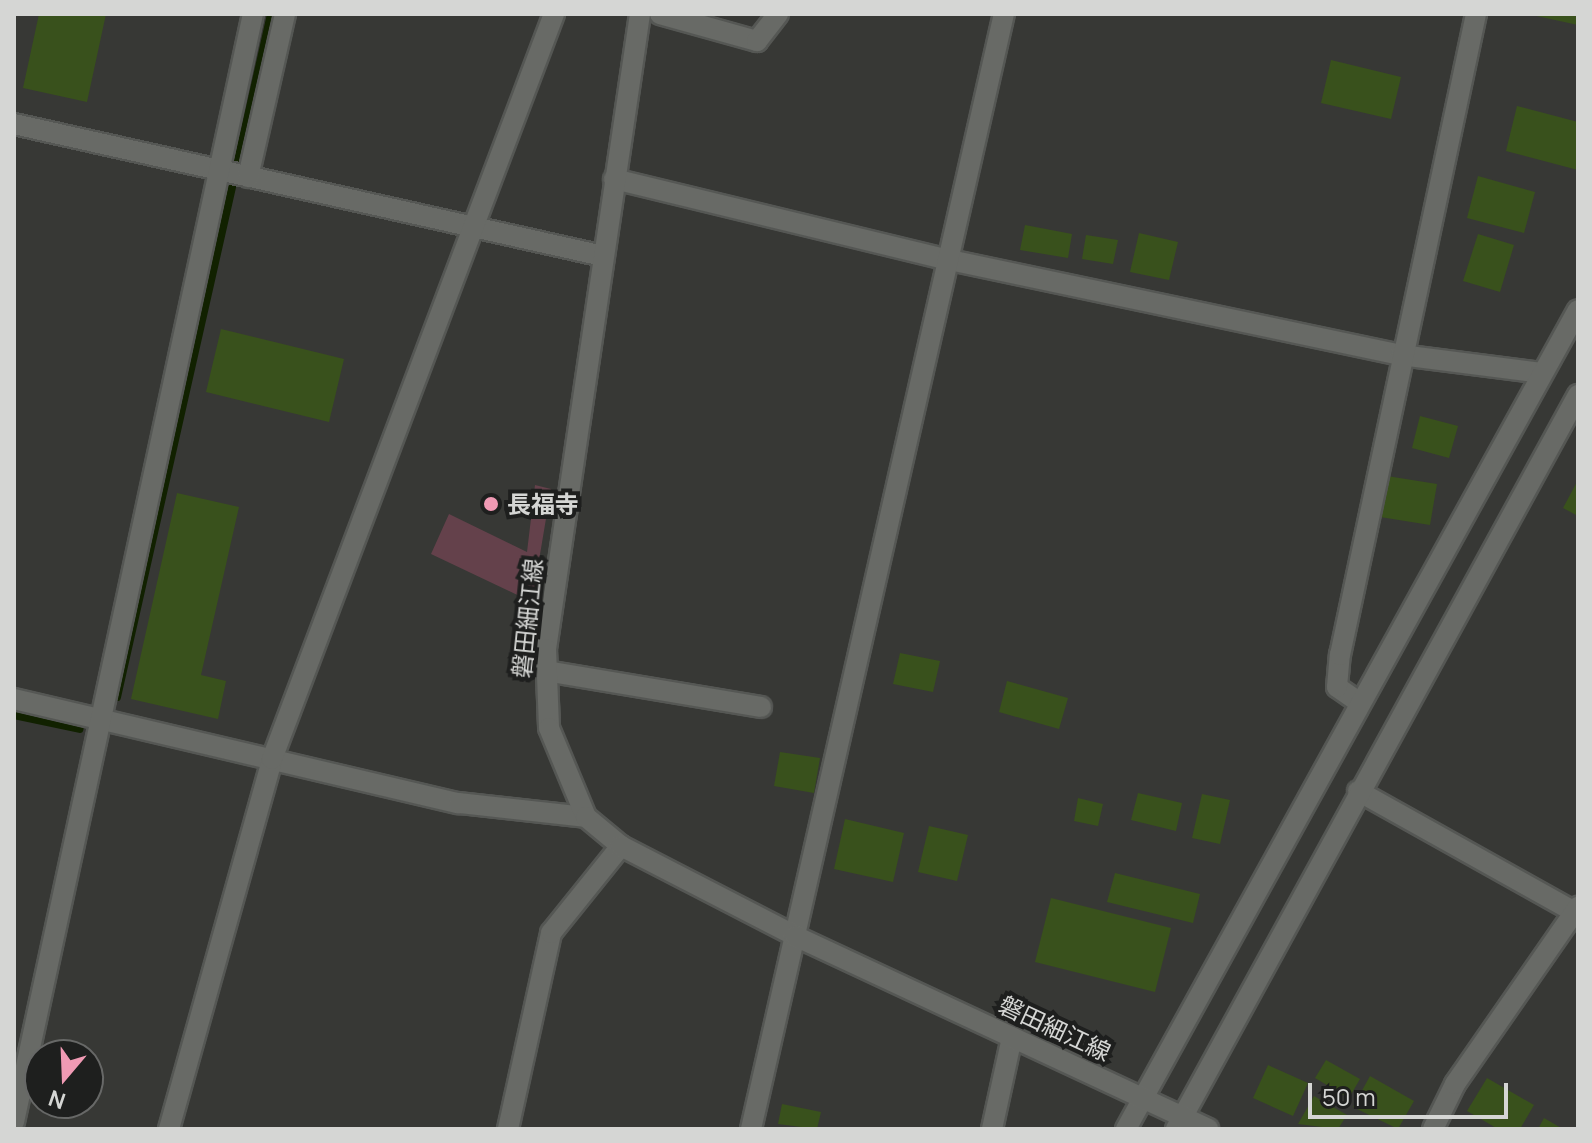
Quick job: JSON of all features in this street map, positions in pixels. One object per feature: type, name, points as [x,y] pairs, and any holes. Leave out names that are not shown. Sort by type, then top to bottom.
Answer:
[{"type":"street","points":[[234,174],[253,14]]},
{"type":"street","points":[[14,1122],[100,720],[234,174],[285,14]]},
{"type":"street","points":[[169,1129],[272,759],[554,14]]},
{"type":"street","name":"磐田細江線","points":[[640,14],[546,671],[549,728],[586,817],[621,846],[795,936],[1143,1098],[1180,1123],[1208,1129]]},
{"type":"street","points":[[660,14],[757,41],[778,14]]},
{"type":"street","points":[[751,1129],[1004,14]]},
{"type":"street","points":[[1360,703],[1337,687],[1340,655],[1401,355],[1476,14]]},
{"type":"street","points":[[14,124],[473,230],[603,256]]},
{"type":"street","points":[[614,179],[950,260],[1401,355],[1541,373]]},
{"type":"street","points":[[1126,1129],[1578,310]]},
{"type":"street","points":[[1180,1123],[1358,791],[1578,395]]},
{"type":"street","points":[[546,671],[761,707]]},
{"type":"street","points":[[14,699],[459,803],[586,817]]},
{"type":"street","points":[[1358,791],[1577,911],[1455,1084],[1433,1129]]},
{"type":"street","points":[[508,1129],[551,933],[621,846]]},
{"type":"street","points":[[992,1129],[1012,1037]]},
{"type":"shaded area","points":[[535,485],[551,489],[532,602],[431,554],[449,514],[527,552]]},
{"type":"building","points":[[39,14],[106,14],[87,102],[23,88]]},
{"type":"building","points":[[1578,14],[1578,25],[1532,15]]},
{"type":"building","points":[[1331,60],[1401,77],[1391,119],[1321,103]]},
{"type":"building","points":[[1517,106],[1578,122],[1578,170],[1506,151]]},
{"type":"building","points":[[1478,176],[1535,192],[1524,233],[1467,218]]},
{"type":"building","points":[[1025,225],[1072,234],[1068,258],[1020,250]]},
{"type":"building","points":[[1139,233],[1178,242],[1169,280],[1130,272]]},
{"type":"building","points":[[1478,234],[1514,245],[1500,292],[1463,281]]},
{"type":"building","points":[[1086,235],[1118,240],[1113,264],[1082,259]]},
{"type":"building","points":[[221,329],[344,359],[329,422],[206,392]]},
{"type":"building","points":[[1420,416],[1458,426],[1449,458],[1412,448]]},
{"type":"building","points":[[1387,476],[1437,484],[1430,525],[1380,517]]},
{"type":"building","points":[[1578,480],[1578,516],[1563,508]]},
{"type":"building","points":[[177,493],[239,507],[201,675],[226,681],[218,719],[131,699]]},
{"type":"building","points":[[900,653],[940,661],[933,692],[893,684]]},
{"type":"building","points":[[1007,681],[1068,698],[1059,729],[999,712]]},
{"type":"building","points":[[780,752],[820,758],[814,793],[774,786]]},
{"type":"building","points":[[1138,793],[1182,803],[1176,831],[1131,820]]},
{"type":"building","points":[[1202,794],[1230,800],[1220,844],[1192,838]]},
{"type":"building","points":[[1078,798],[1103,804],[1098,826],[1074,821]]},
{"type":"building","points":[[845,819],[904,833],[893,882],[834,869]]},
{"type":"building","points":[[929,826],[968,835],[957,881],[918,872]]},
{"type":"building","points":[[1115,873],[1200,894],[1193,923],[1107,902]]},
{"type":"building","points":[[1051,898],[1171,928],[1155,992],[1035,962]]},
{"type":"building","points":[[1326,1060],[1360,1079],[1349,1098],[1315,1078]]},
{"type":"building","points":[[1268,1065],[1308,1083],[1293,1116],[1253,1098]]},
{"type":"building","points":[[1370,1076],[1414,1101],[1398,1129],[1353,1107]]},
{"type":"building","points":[[1487,1078],[1534,1105],[1520,1129],[1498,1129],[1467,1111]]},
{"type":"building","points":[[1314,1096],[1347,1115],[1338,1129],[1298,1124]]},
{"type":"building","points":[[782,1104],[821,1112],[817,1129],[778,1124]]},
{"type":"building","points":[[1544,1118],[1563,1129],[1538,1129]]},
{"type":"waterway","points":[[117,697],[271,14]]},
{"type":"waterway","points":[[14,715],[80,729]]},
{"type":"place","name":"長福寺","points":[[491,504]]}]
